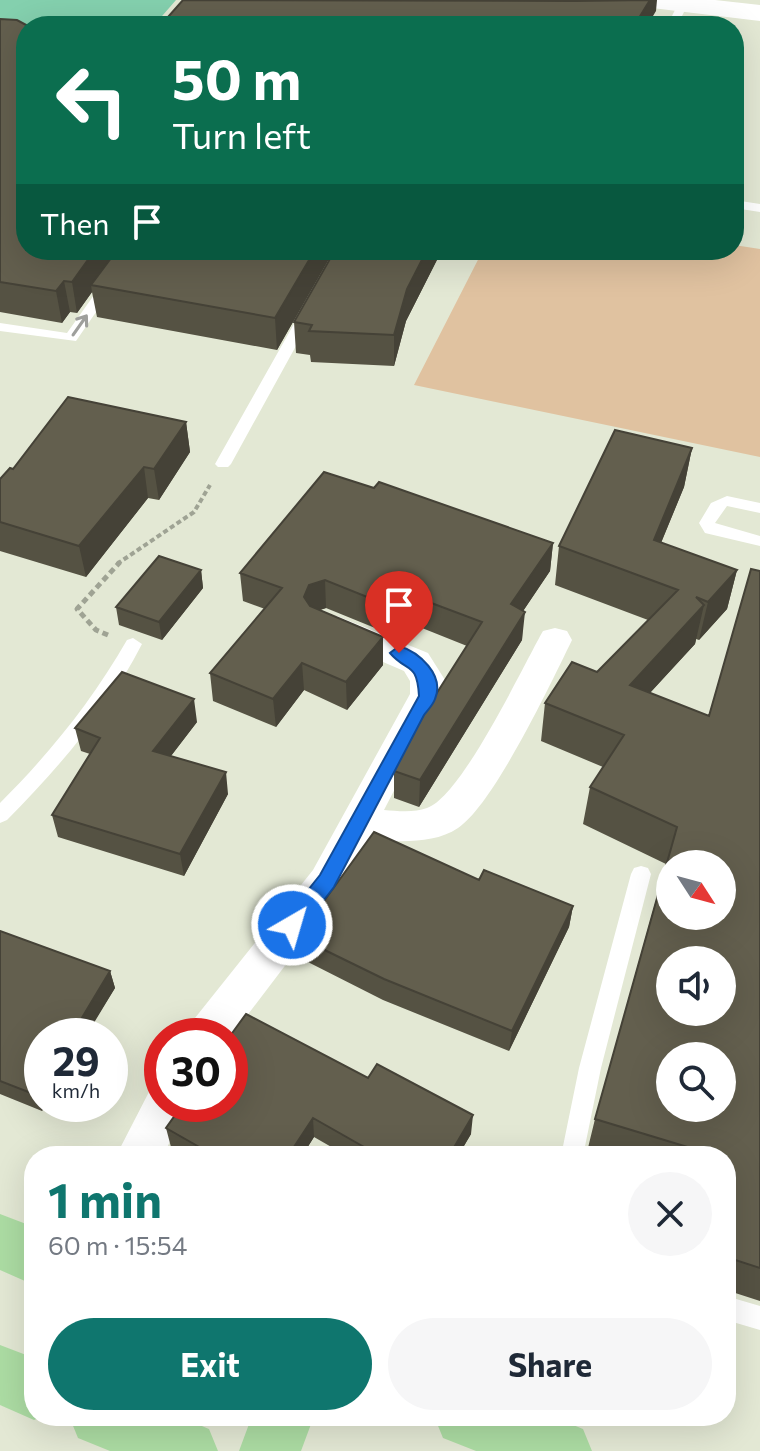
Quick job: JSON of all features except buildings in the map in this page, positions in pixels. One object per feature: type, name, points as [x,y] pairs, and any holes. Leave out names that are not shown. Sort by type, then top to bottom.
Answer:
[{"type":"highway","points":[[0,1242],[24,1252]]},
{"type":"highway","points":[[0,1375],[24,1385]]},
{"type":"highway","points":[[270,1451],[279,1426]]},
{"type":"highway","points":[[505,1426],[561,1451]]},
{"type":"street","points":[[652,0],[678,15],[760,13]]},
{"type":"street","points":[[220,1018],[327,881],[417,711],[428,697],[427,680],[416,662],[325,623]]},
{"type":"street","points":[[358,824],[415,825],[443,819],[458,805],[513,719],[555,640]]},
{"type":"street","points":[[144,1146],[157,1122]]},
{"type":"lane","points":[[3,332],[71,338],[126,260]]},
{"type":"lane","points":[[223,464],[313,303]]},
{"type":"lane","points":[[760,508],[726,501],[718,503],[714,505],[707,523],[711,529],[760,541]]},
{"type":"lane","points":[[0,815],[42,774],[118,676],[133,644]]},
{"type":"lane","points":[[574,1146],[590,1068],[641,874]]},
{"type":"lane","points":[[736,1311],[760,1318]]},
{"type":"path","points":[[133,644],[96,630],[77,609],[113,567],[194,512],[223,464]]},
{"type":"shaded area","points":[[0,0],[176,0],[162,16],[16,16],[16,25],[0,25]]},
{"type":"shaded area","points":[[744,247],[760,249],[760,457],[414,385],[478,260],[744,260]]},
{"type":"route","points":[[292,925],[327,881],[417,711],[428,697],[427,680],[416,662],[399,653]]}]
